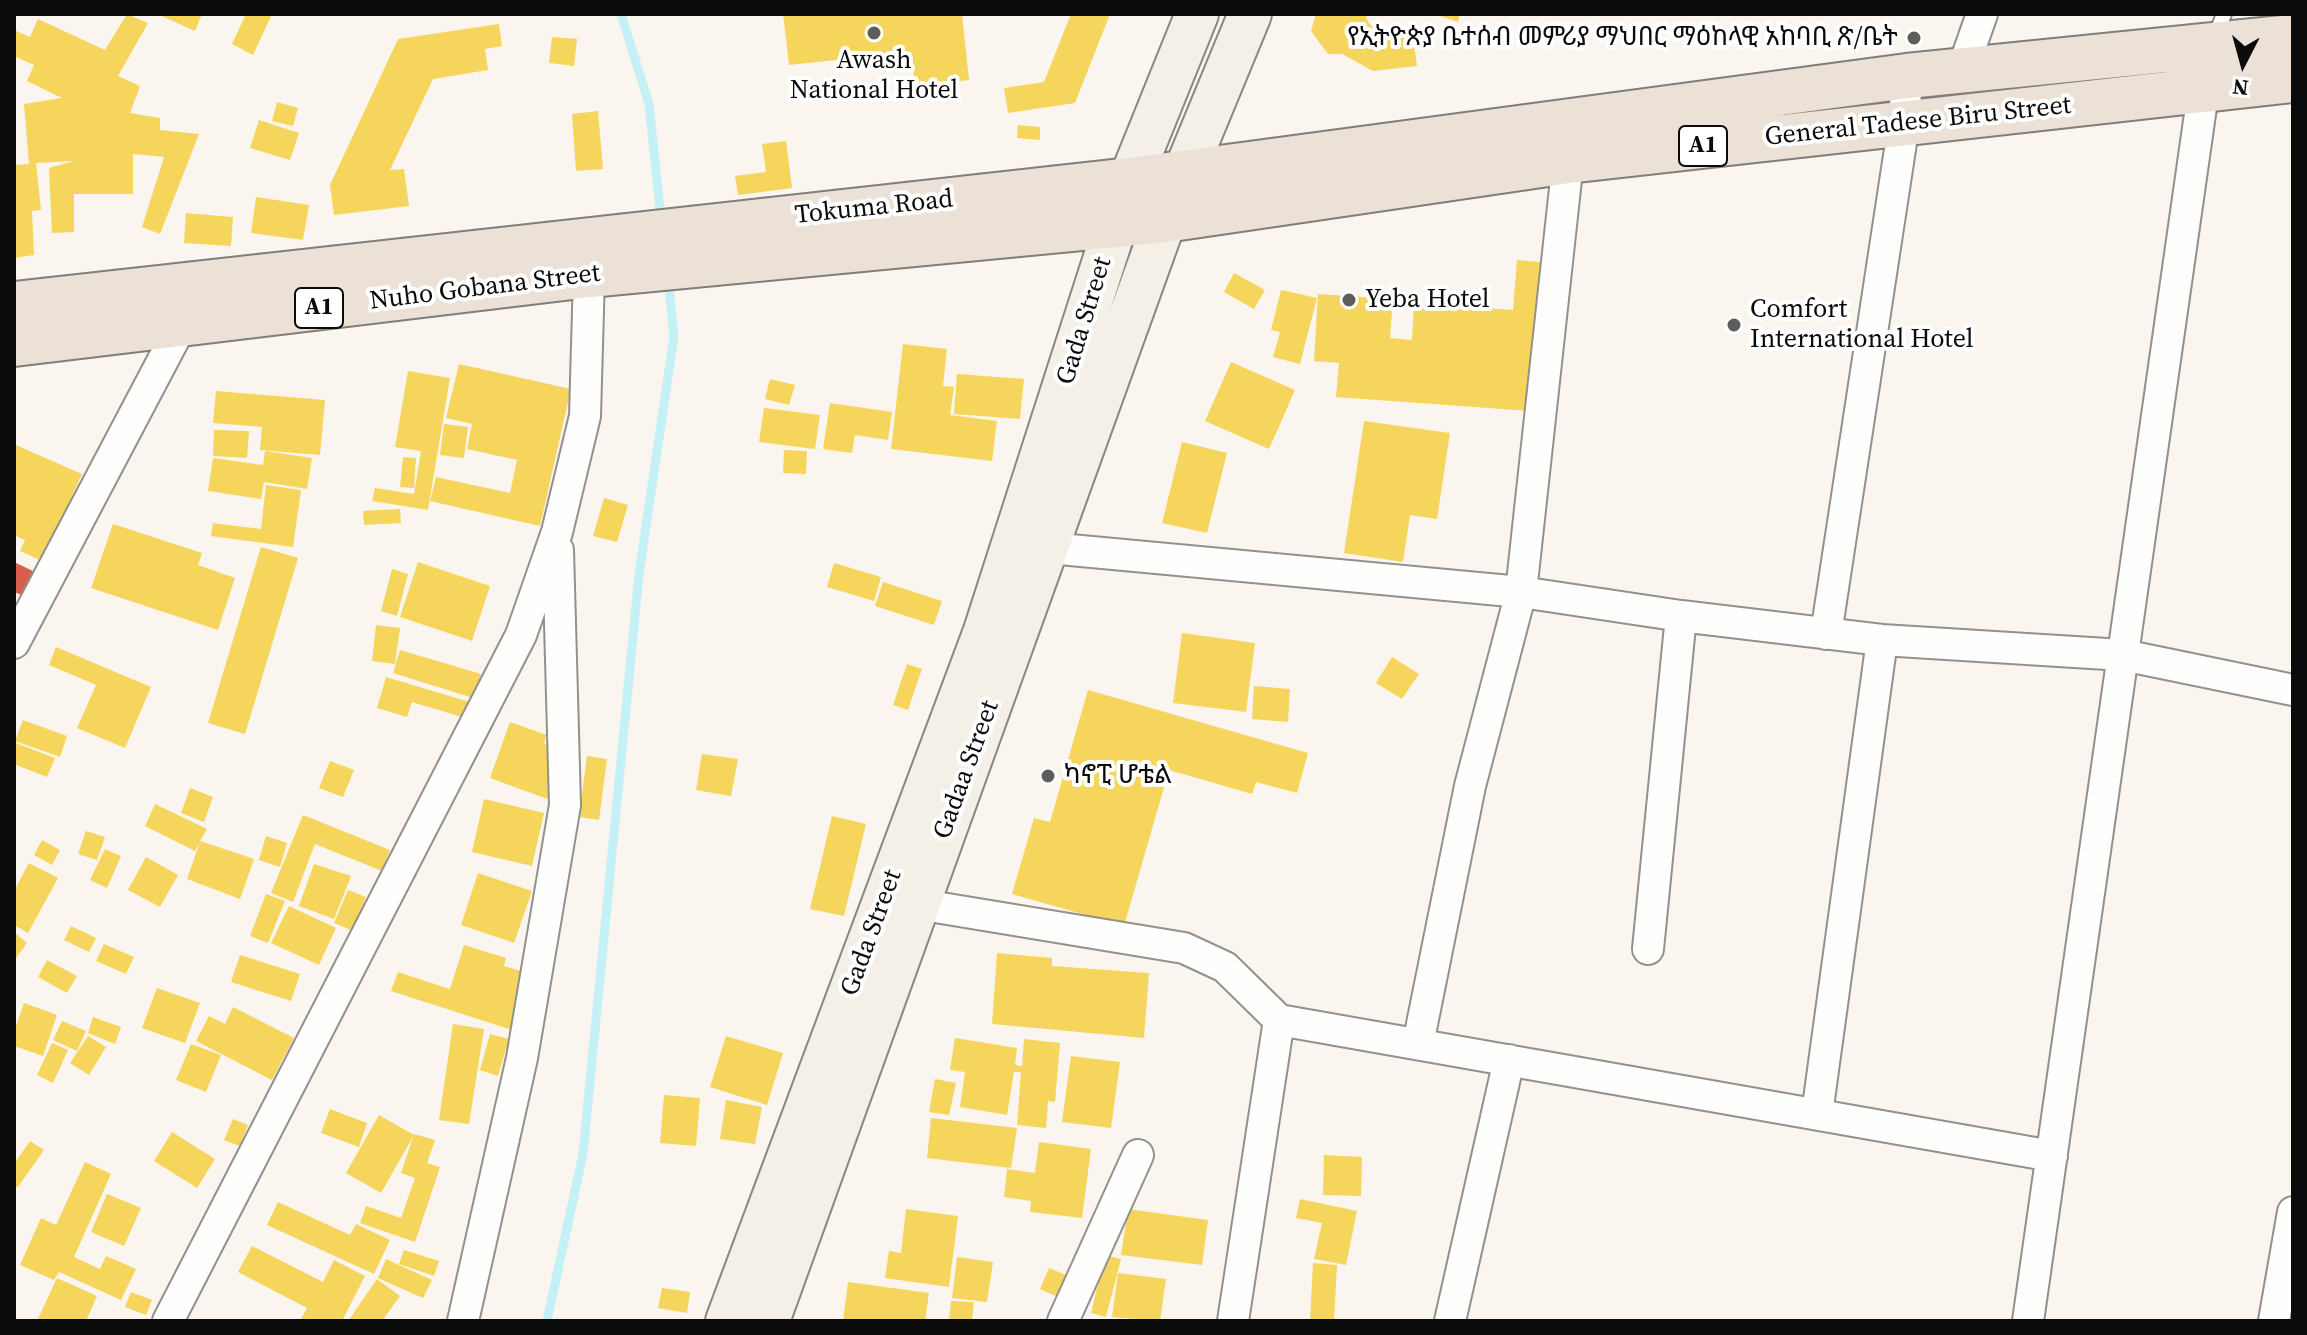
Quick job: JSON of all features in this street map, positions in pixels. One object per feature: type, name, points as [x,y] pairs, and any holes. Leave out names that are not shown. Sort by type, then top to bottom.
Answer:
[{"type":"main road","name":"Gada Street","points":[[727,1321],[985,631],[1115,223],[1197,14]]},
{"type":"main road","name":"Gadaa Street","points":[[768,1321],[1165,220],[1250,14]]},
{"type":"main road","name":"General Tadese Biru Street","points":[[1130,180],[1962,71],[2218,30],[2293,37]]},
{"type":"main road","name":"General Tadese Biru Street","points":[[1115,223],[1165,220],[1568,161],[2293,80]]},
{"type":"main road","name":"Tokuma Road","points":[[610,261],[775,238],[1130,180]]},
{"type":"main road","name":"Tokuma Road","points":[[775,238],[1115,223]]},
{"type":"main road","name":"Nuho Gobana Street","points":[[14,304],[187,304],[610,261]]},
{"type":"main road","name":"Nuho Gobana Street","points":[[14,344],[187,304]]},
{"type":"street","points":[[1962,71],[1982,14]]},
{"type":"street","points":[[2028,1321],[2202,90],[2218,30]]},
{"type":"street","points":[[1826,634],[1904,123],[1907,76]]},
{"type":"street","points":[[1418,1044],[1470,786],[1521,592],[1568,161]]},
{"type":"street","points":[[168,1321],[478,724],[521,635],[557,532],[585,416],[610,261]]},
{"type":"street","points":[[14,643],[187,304]]},
{"type":"street","points":[[463,1321],[522,1058],[565,805],[557,532]]},
{"type":"street","points":[[1049,548],[1521,592],[1681,616],[1882,640],[2123,655],[2293,690]]},
{"type":"street","points":[[1648,949],[1681,616]]},
{"type":"street","points":[[1817,1114],[1882,640]]},
{"type":"street","points":[[917,904],[1184,948],[1225,967],[1279,1020],[2052,1156]]},
{"type":"street","points":[[1233,1321],[1279,1020]]},
{"type":"street","points":[[1450,1321],[1509,1060]]},
{"type":"street","points":[[1063,1321],[1138,1155]]},
{"type":"street","points":[[2274,1321],[2293,1212]]},
{"type":"building: Homes","points":[[127,14],[148,23],[118,76],[140,86],[130,113],[160,118],[160,130],[199,134],[160,234],[142,227],[164,157],[133,154],[133,194],[74,194],[74,232],[52,233],[49,168],[74,161],[36,163],[41,210],[32,211],[34,255],[14,258],[14,165],[29,164],[24,104],[62,98],[27,81],[34,65],[14,56],[14,30],[30,37],[38,19],[105,50]]},
{"type":"building: Homes","points":[[157,14],[202,14],[195,31]]},
{"type":"building: Homes","points":[[246,14],[272,14],[253,55],[232,44]]},
{"type":"building: Homes","name":"Awash National Hotel","points":[[783,14],[962,14],[969,80],[915,86],[911,52],[789,65]]},
{"type":"building: Homes","points":[[1071,14],[1110,14],[1075,103],[1008,113],[1004,88],[1044,82]]},
{"type":"building: Homes","points":[[1316,14],[1365,14],[1379,33],[1412,29],[1417,66],[1373,71],[1342,54],[1328,54],[1311,31]]},
{"type":"building: Homes","points":[[1434,14],[1460,14],[1458,22]]},
{"type":"building: Homes","points":[[499,24],[502,46],[485,49],[488,70],[433,79],[390,170],[404,169],[409,206],[334,215],[330,185],[398,39]]},
{"type":"building: Homes","points":[[552,37],[577,39],[574,66],[549,63]]},
{"type":"building: Homes","points":[[277,102],[298,108],[293,126],[272,121]]},
{"type":"building: Homes","points":[[598,111],[603,169],[576,171],[572,114]]},
{"type":"building: Homes","points":[[259,120],[299,133],[290,160],[250,148]]},
{"type":"building: Homes","points":[[1018,125],[1040,127],[1040,140],[1017,138]]},
{"type":"building: Homes","points":[[786,141],[792,188],[738,195],[735,176],[766,172],[762,144]]},
{"type":"building: Homes","points":[[256,197],[309,205],[303,240],[251,233]]},
{"type":"building: Homes","points":[[186,213],[233,217],[231,246],[184,243]]},
{"type":"building: Homes","points":[[1517,260],[1540,262],[1530,411],[1336,397],[1339,363],[1314,361],[1318,294],[1393,299],[1390,338],[1412,340],[1414,303],[1513,310]]},
{"type":"building: Homes","points":[[1234,273],[1265,290],[1254,309],[1224,292]]},
{"type":"building: Homes","points":[[1281,290],[1317,298],[1300,364],[1273,357],[1280,332],[1271,330]]},
{"type":"building: Homes","points":[[903,344],[947,349],[943,386],[954,387],[950,415],[997,421],[992,461],[891,449]]},
{"type":"building: Homes","points":[[1231,362],[1295,390],[1269,449],[1205,421]]},
{"type":"building: Homes","points":[[459,364],[571,389],[540,526],[430,501],[436,477],[510,493],[517,460],[467,449],[472,424],[446,418]]},
{"type":"building: Homes","points":[[408,371],[450,378],[428,510],[372,501],[375,488],[414,494],[421,451],[395,447]]},
{"type":"building: Homes","points":[[957,374],[1024,379],[1020,419],[954,414]]},
{"type":"building: Homes","points":[[770,379],[795,385],[789,405],[765,399]]},
{"type":"building: Homes","points":[[216,391],[325,400],[320,455],[260,450],[262,427],[213,423]]},
{"type":"building: Homes","points":[[830,403],[892,412],[888,440],[855,435],[852,453],[823,449]]},
{"type":"building: Homes","points":[[764,408],[820,415],[815,449],[759,442]]},
{"type":"building: Homes","points":[[1364,421],[1450,433],[1437,519],[1410,515],[1403,562],[1344,553]]},
{"type":"building: Homes","points":[[444,424],[468,427],[464,458],[440,455]]},
{"type":"building: Homes","points":[[214,430],[249,431],[247,458],[213,456]]},
{"type":"building: Homes","points":[[1182,442],[1227,453],[1207,533],[1162,523]]},
{"type":"building: Homes","points":[[16,445],[82,474],[42,561],[20,551],[25,540],[14,535]]},
{"type":"building: Homes","points":[[784,450],[807,451],[806,474],[783,473]]},
{"type":"building: Homes","points":[[265,451],[312,458],[307,489],[264,482],[261,499],[208,491],[213,458],[263,465]]},
{"type":"building: Homes","points":[[403,457],[416,458],[414,488],[400,487]]},
{"type":"building: Homes","points":[[266,485],[301,490],[293,547],[211,536],[213,523],[261,529]]},
{"type":"building: Homes","points":[[604,498],[628,505],[617,542],[593,536]]},
{"type":"building: Homes","points":[[400,509],[401,523],[364,525],[363,511]]},
{"type":"building: Homes","points":[[113,524],[202,553],[198,565],[235,578],[218,630],[91,588]]},
{"type":"building: Homes","points":[[261,547],[298,558],[245,734],[208,723]]},
{"type":"building: Homes","points":[[418,562],[490,586],[472,641],[400,617]]},
{"type":"building: Homes","points":[[834,563],[881,577],[874,601],[827,587]]},
{"type":"building: Homes","points":[[392,569],[408,574],[397,616],[381,611]]},
{"type":"building: Homes","points":[[883,582],[942,601],[934,625],[875,606]]},
{"type":"building: Homes","points":[[376,625],[400,628],[395,664],[372,661]]},
{"type":"building: Homes","points":[[1182,633],[1255,643],[1246,712],[1173,703]]},
{"type":"building: Homes","points":[[56,647],[151,687],[125,748],[77,728],[96,685],[49,665]]},
{"type":"building: Homes","points":[[400,650],[481,674],[473,698],[393,673]]},
{"type":"building: Homes","points":[[1392,657],[1419,674],[1402,699],[1376,683]]},
{"type":"building: Homes","points":[[907,664],[922,669],[908,710],[893,705]]},
{"type":"building: Homes","points":[[386,677],[470,702],[465,718],[412,702],[407,717],[377,708]]},
{"type":"building: Homes","points":[[1254,686],[1290,689],[1288,722],[1252,719]]},
{"type":"building: Homes","points":[[1088,690],[1308,753],[1297,793],[1256,782],[1252,794],[1169,770],[1124,926],[1012,894],[1034,818],[1050,822]]},
{"type":"building: Homes","points":[[23,720],[67,736],[60,757],[15,741]]},
{"type":"building: Homes","points":[[510,722],[547,735],[544,743],[571,753],[553,801],[490,778]]},
{"type":"building: Homes","points":[[16,743],[55,758],[47,777],[14,764]]},
{"type":"building: Homes","points":[[702,754],[738,759],[731,796],[696,790]]},
{"type":"building: Homes","points":[[587,756],[607,759],[599,820],[579,817]]},
{"type":"building: Homes","points":[[330,761],[354,770],[343,797],[319,788]]},
{"type":"building: Homes","points":[[190,788],[213,797],[204,822],[181,813]]},
{"type":"building: Homes","points":[[484,799],[544,813],[532,866],[472,852]]},
{"type":"building: Homes","points":[[155,804],[207,829],[200,841],[254,859],[240,899],[187,879],[200,842],[195,851],[145,826]]},
{"type":"building: Homes","points":[[303,815],[390,850],[382,871],[315,844],[293,902],[271,893]]},
{"type":"building: Homes","points":[[832,816],[866,824],[844,916],[810,909]]},
{"type":"building: Homes","points":[[86,831],[105,837],[97,860],[78,854]]},
{"type":"building: Homes","points":[[266,836],[287,843],[280,867],[259,860]]},
{"type":"building: Homes","points":[[42,840],[60,850],[52,865],[34,855]]},
{"type":"building: Homes","points":[[105,849],[121,856],[107,888],[90,880]]},
{"type":"building: Homes","points":[[146,857],[178,875],[160,907],[128,890]]},
{"type":"building: Homes","points":[[29,863],[58,878],[28,933],[14,925],[14,891]]},
{"type":"building: Homes","points":[[314,864],[351,876],[334,919],[299,906]]},
{"type":"building: Homes","points":[[478,873],[532,891],[514,943],[461,925]]},
{"type":"building: Homes","points":[[348,890],[366,897],[353,931],[334,923]]},
{"type":"building: Homes","points":[[266,894],[285,901],[268,943],[250,936]]},
{"type":"building: Homes","points":[[289,906],[336,928],[319,965],[271,943]]},
{"type":"building: Homes","points":[[71,926],[96,938],[89,952],[64,940]]},
{"type":"building: Homes","points":[[14,932],[27,943],[16,958],[14,957]]},
{"type":"building: Homes","points":[[104,944],[134,957],[126,974],[96,961]]},
{"type":"building: Homes","points":[[464,945],[506,958],[504,966],[534,975],[515,1031],[391,991],[398,972],[450,989]]},
{"type":"building: Homes","points":[[997,953],[1052,958],[1052,966],[1149,973],[1144,1038],[992,1024]]},
{"type":"building: Homes","points":[[240,955],[300,974],[291,1001],[231,982]]},
{"type":"building: Homes","points":[[47,960],[77,976],[67,993],[38,977]]},
{"type":"building: Homes","points":[[157,988],[200,1003],[185,1043],[142,1028]]},
{"type":"building: Homes","points":[[24,1003],[57,1015],[43,1056],[14,1046],[14,1032]]},
{"type":"building: Homes","points":[[233,1007],[294,1038],[272,1080],[196,1041],[209,1016],[225,1024]]},
{"type":"building: Homes","points":[[93,1017],[121,1027],[115,1044],[88,1033]]},
{"type":"building: Homes","points":[[62,1021],[86,1031],[77,1051],[53,1040]]},
{"type":"building: Homes","points":[[453,1024],[484,1029],[469,1124],[439,1120]]},
{"type":"building: Homes","points":[[490,1034],[509,1039],[498,1076],[480,1070]]},
{"type":"building: Homes","points":[[88,1036],[106,1047],[89,1075],[70,1063]]},
{"type":"building: Homes","points":[[726,1036],[783,1053],[767,1105],[710,1087]]},
{"type":"building: Homes","points":[[955,1038],[1017,1048],[1015,1065],[1022,1066],[1024,1039],[1060,1043],[1055,1102],[1048,1101],[1046,1128],[1017,1125],[1021,1072],[1014,1072],[1007,1115],[960,1107],[965,1072],[950,1070]]},
{"type":"building: Homes","points":[[52,1043],[68,1050],[53,1083],[37,1075]]},
{"type":"building: Homes","points":[[191,1044],[221,1055],[206,1092],[176,1080]]},
{"type":"building: Homes","points":[[1071,1056],[1120,1062],[1111,1128],[1062,1122]]},
{"type":"building: Homes","points":[[935,1079],[956,1083],[949,1115],[929,1112]]},
{"type":"building: Homes","points":[[664,1095],[700,1098],[696,1146],[660,1143]]},
{"type":"building: Homes","points":[[726,1100],[762,1107],[755,1144],[720,1139]]},
{"type":"building: Homes","points":[[330,1109],[367,1123],[359,1147],[321,1133]]},
{"type":"building: Homes","points":[[379,1115],[414,1135],[381,1193],[346,1173]]},
{"type":"building: Homes","points":[[931,1118],[1017,1128],[1011,1168],[927,1158]]},
{"type":"building: Homes","points":[[233,1119],[248,1125],[240,1146],[224,1140]]},
{"type":"building: Homes","points":[[172,1132],[215,1159],[197,1188],[154,1161]]},
{"type":"building: Homes","points":[[414,1134],[435,1140],[427,1163],[440,1167],[415,1242],[360,1223],[366,1206],[401,1218],[415,1178],[401,1173]]},
{"type":"building: Homes","points":[[30,1141],[44,1150],[18,1187],[14,1185],[14,1164]]},
{"type":"building: Homes","points":[[1039,1142],[1091,1149],[1082,1218],[1030,1212],[1031,1201],[1004,1197],[1007,1169],[1035,1173]]},
{"type":"building: Homes","points":[[1324,1155],[1362,1157],[1361,1196],[1323,1195]]},
{"type":"building: Homes","points":[[85,1162],[111,1174],[74,1257],[100,1269],[106,1256],[136,1269],[121,1300],[59,1272],[54,1280],[20,1265],[41,1218],[56,1225]]},
{"type":"building: Homes","points":[[107,1194],[141,1208],[124,1246],[91,1232]]},
{"type":"building: Homes","points":[[1300,1199],[1357,1211],[1346,1265],[1314,1259],[1322,1223],[1296,1218]]},
{"type":"building: Homes","points":[[278,1202],[350,1235],[356,1224],[390,1240],[374,1274],[267,1225]]},
{"type":"building: Homes","points":[[906,1209],[958,1216],[949,1287],[885,1278],[889,1251],[901,1253]]},
{"type":"building: Homes","points":[[1128,1209],[1208,1220],[1202,1265],[1121,1255]]},
{"type":"building: Homes","points":[[252,1246],[323,1282],[334,1260],[365,1276],[342,1321],[300,1321],[307,1308],[238,1272]]},
{"type":"building: Homes","points":[[404,1250],[439,1261],[434,1276],[399,1264]]},
{"type":"building: Homes","points":[[1105,1255],[1121,1259],[1106,1317],[1091,1313]]},
{"type":"building: Homes","points":[[957,1257],[993,1262],[987,1302],[952,1298]]},
{"type":"building: Homes","points":[[386,1259],[432,1280],[423,1298],[378,1278]]},
{"type":"building: Homes","points":[[1313,1263],[1337,1265],[1334,1321],[1310,1321]]},
{"type":"building: Homes","points":[[1049,1268],[1066,1275],[1058,1297],[1040,1289]]},
{"type":"building: Homes","points":[[1118,1273],[1166,1279],[1160,1321],[1112,1317]]},
{"type":"building: Homes","points":[[57,1278],[97,1296],[86,1321],[37,1321]]},
{"type":"building: Homes","points":[[377,1279],[400,1296],[382,1321],[348,1321]]},
{"type":"building: Homes","points":[[848,1282],[929,1293],[925,1321],[843,1321]]},
{"type":"building: Homes","points":[[662,1288],[690,1292],[687,1313],[658,1308]]},
{"type":"building: Homes","points":[[131,1292],[152,1300],[146,1315],[125,1307]]},
{"type":"building: Homes","points":[[951,1301],[974,1302],[972,1321],[949,1321]]},
{"type":"building: Shops","points":[[14,562],[33,571],[22,595],[14,592]]},
{"type":"waterway","points":[[621,14],[649,104],[661,219]]},
{"type":"waterway","points":[[547,1321],[583,1154],[639,574],[674,336],[668,278]]},
{"type":"place","name":"Awash National Hotel","points":[[874,33]]},
{"type":"place","name":"የኢትዮጵያ ቤተሰብ መምሪያ ማህበር ማዕከላዊ አከባቢ ጽ/ቤት","points":[[1914,38]]},
{"type":"place","name":"Yeba Hotel","points":[[1349,300]]},
{"type":"place","name":"Comfort International Hotel","points":[[1734,325]]},
{"type":"place","name":"ካኖፒ ሆቴል","points":[[1048,776]]}]
